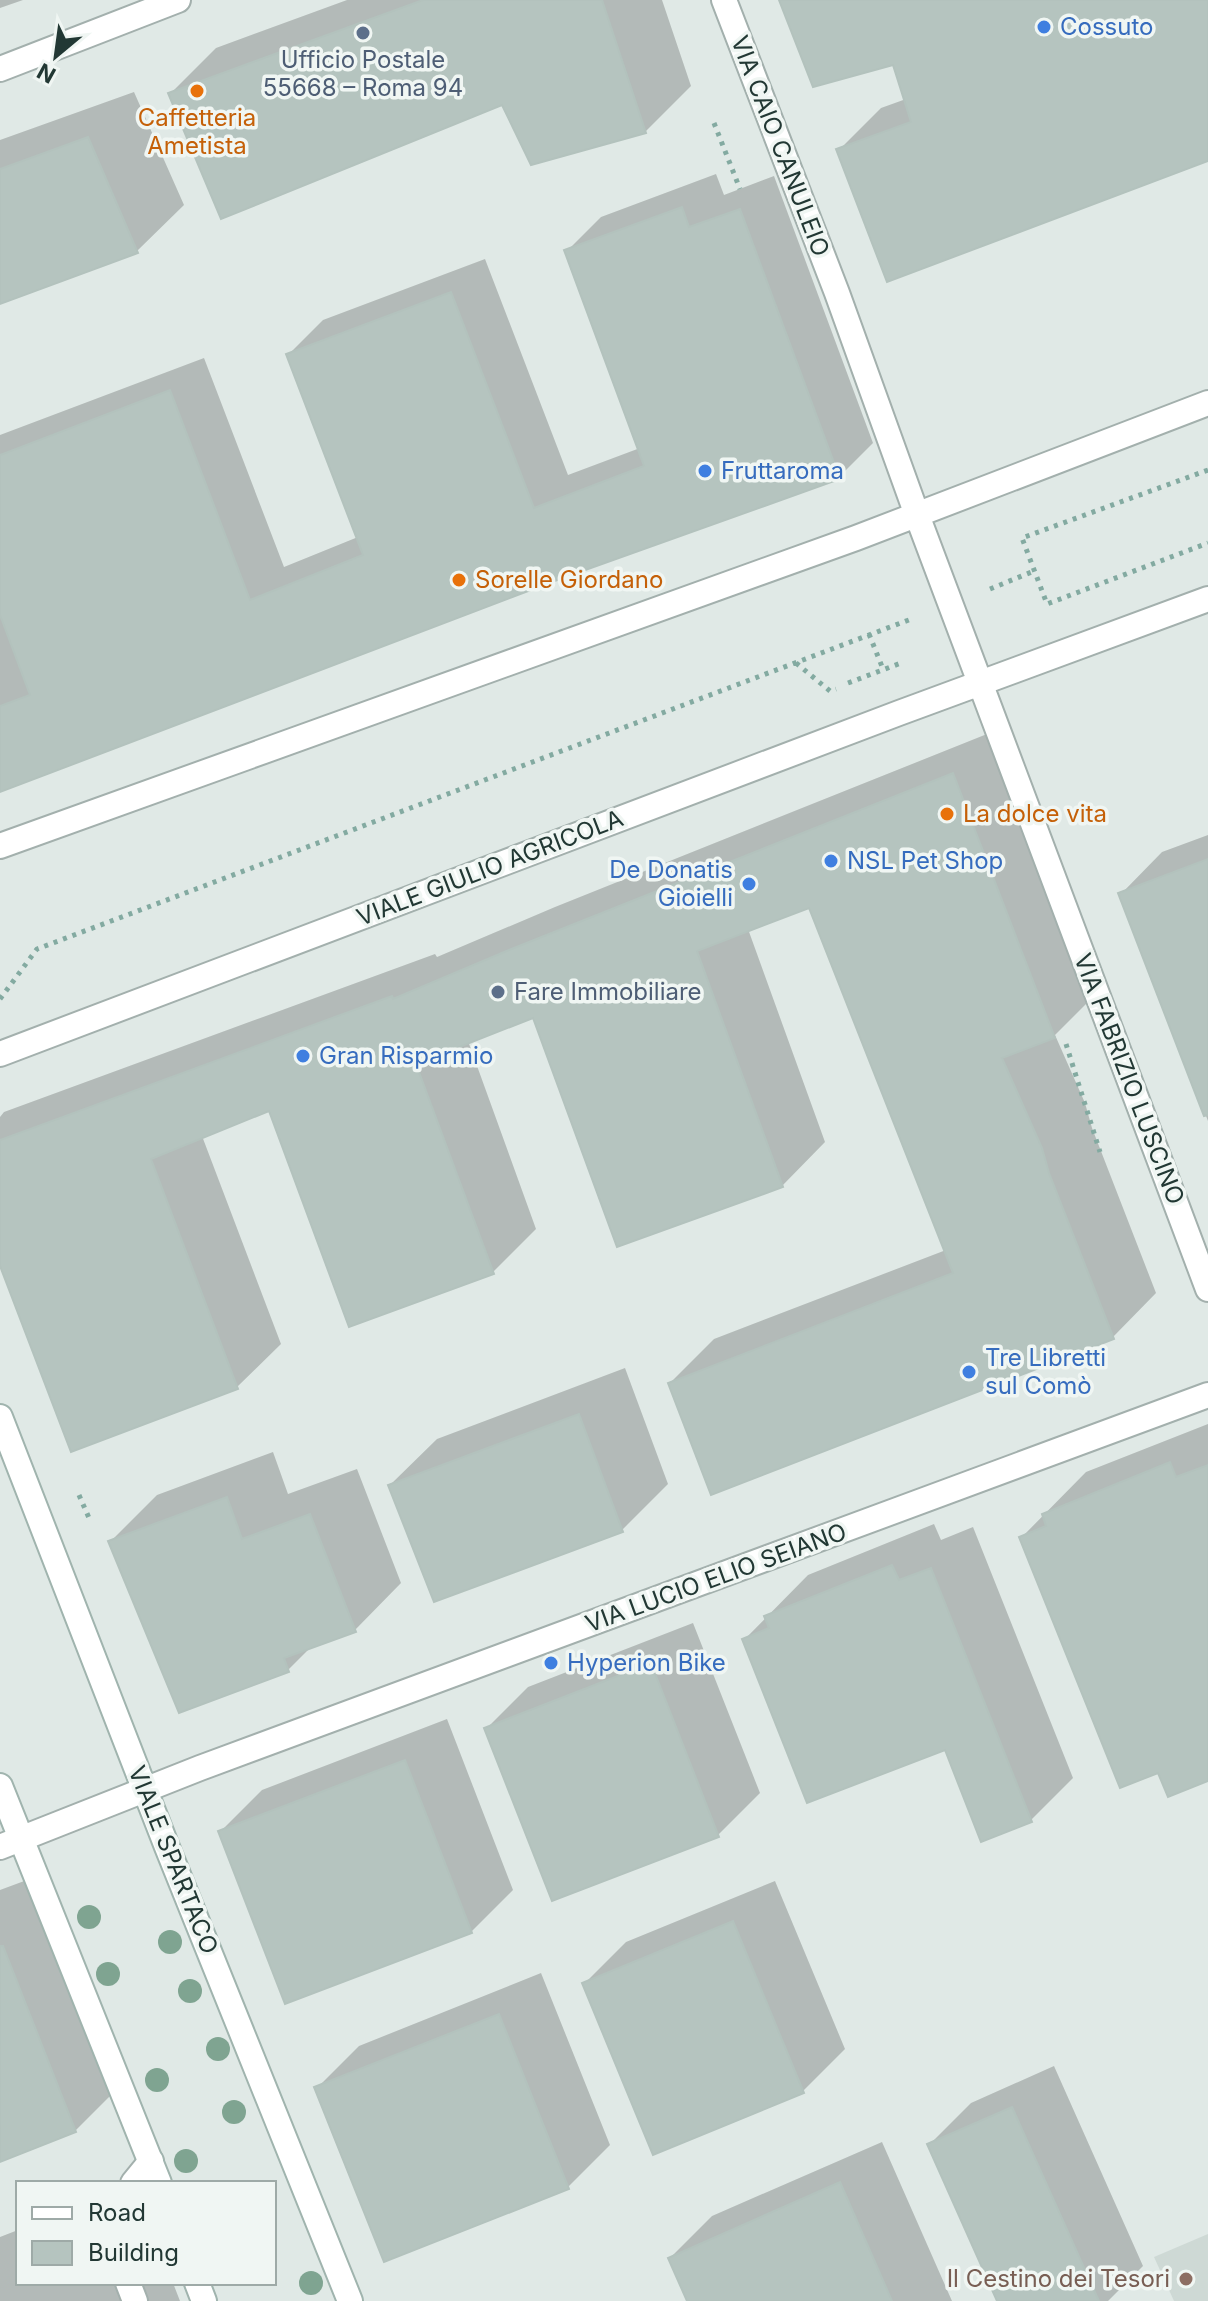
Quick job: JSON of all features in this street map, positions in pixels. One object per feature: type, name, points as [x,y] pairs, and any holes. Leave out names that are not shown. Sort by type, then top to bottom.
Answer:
[{"type":"street","points":[[0,69],[178,0]]},
{"type":"street","name":"VIA CAIO CANULEIO","points":[[724,0],[837,293],[951,605]]},
{"type":"street","points":[[0,846],[917,515],[1208,403]]},
{"type":"street","name":"VIALE GIULIO AGRICOLA","points":[[0,1054],[1208,599]]},
{"type":"street","name":"VIA FABRIZIO LUSCINO","points":[[951,605],[1208,1289]]},
{"type":"street","name":"VIA LUCIO ELIO SEIANO","points":[[10,1844],[1208,1395]]},
{"type":"street","name":"VIALE SPARTACO","points":[[0,1417],[145,1791],[350,2301]]},
{"type":"street","points":[[0,1786],[10,1844],[155,2172],[137,2181]]},
{"type":"path","points":[[714,123],[740,189]]},
{"type":"path","points":[[1208,470],[1022,538],[1047,604],[1208,543]]},
{"type":"path","points":[[0,999],[37,949],[951,605]]},
{"type":"path","points":[[869,634],[883,669]]},
{"type":"path","points":[[795,662],[830,691],[901,663]]},
{"type":"path","points":[[1066,1044],[1100,1152]]},
{"type":"shaded area","name":"Il Cestino dei Tesori","points":[[1208,2234],[1208,2301],[1174,2301],[1154,2257]]},
{"type":"building","points":[[423,0],[602,0],[646,133],[531,165],[502,105],[221,219],[168,93]]},
{"type":"building","points":[[779,0],[1208,0],[1208,161],[887,282],[836,149],[911,122],[893,65],[813,87]]},
{"type":"building","points":[[88,137],[138,253],[0,304],[0,169]]},
{"type":"building","points":[[682,207],[689,227],[740,209],[840,479],[560,579],[0,792],[0,706],[30,695],[0,615],[0,455],[170,390],[250,600],[363,555],[286,354],[451,292],[534,508],[644,466],[564,250]]},
{"type":"building","points":[[953,773],[1055,1038],[1002,1058],[1042,1148],[1114,1339],[711,1495],[668,1383],[953,1273],[809,908],[697,951],[783,1187],[617,1247],[533,1018],[416,1064],[494,1274],[349,1327],[269,1111],[151,1159],[238,1389],[71,1452],[0,1266],[0,1140],[392,996],[393,999]]},
{"type":"building","points":[[1208,859],[1208,1115],[1204,1116],[1118,893]]},
{"type":"building","points":[[579,1414],[623,1532],[434,1602],[388,1485]]},
{"type":"building","points":[[1170,1462],[1176,1477],[1208,1465],[1208,1781],[1168,1797],[1158,1773],[1120,1788],[1019,1537],[1046,1526],[1042,1514]]},
{"type":"building","points":[[227,1497],[242,1539],[310,1514],[356,1632],[284,1658],[289,1672],[179,1713],[108,1541]]},
{"type":"building","points":[[892,1565],[899,1580],[931,1568],[1032,1822],[981,1842],[945,1750],[807,1803],[742,1639],[769,1628],[764,1616]]},
{"type":"building","points":[[651,1663],[719,1837],[552,1901],[484,1728]]},
{"type":"building","points":[[405,1760],[472,1933],[285,2004],[218,1831]]},
{"type":"building","points":[[733,1921],[804,2093],[653,2155],[582,1983]]},
{"type":"building","points":[[0,1946],[3,1946],[76,2132],[0,2162]]},
{"type":"building","points":[[499,2014],[569,2189],[384,2262],[314,2087]]},
{"type":"building","points":[[1012,2107],[1099,2301],[997,2301],[927,2144]]},
{"type":"building","points":[[840,2182],[892,2301],[687,2301],[668,2258]]},
{"type":"place","name":"Cossuto","points":[[1044,27]]},
{"type":"place","name":"Ufficio Postale 55668 – Roma 94","points":[[363,33]]},
{"type":"place","name":"Caffetteria Ametista","points":[[197,91]]},
{"type":"place","name":"Fruttaroma","points":[[705,471]]},
{"type":"place","name":"Sorelle Giordano","points":[[459,580]]},
{"type":"place","name":"La dolce vita","points":[[947,814]]},
{"type":"place","name":"NSL Pet Shop","points":[[831,861]]},
{"type":"place","name":"De Donatis Gioielli","points":[[749,884]]},
{"type":"place","name":"Fare Immobiliare","points":[[498,992]]},
{"type":"place","name":"Gran Risparmio","points":[[303,1056]]},
{"type":"place","name":"Tre Libretti sul Comò","points":[[969,1372]]},
{"type":"place","name":"Hyperion Bike","points":[[551,1663]]},
{"type":"place","name":"Il Cestino dei Tesori","points":[[1186,2279]]}]
